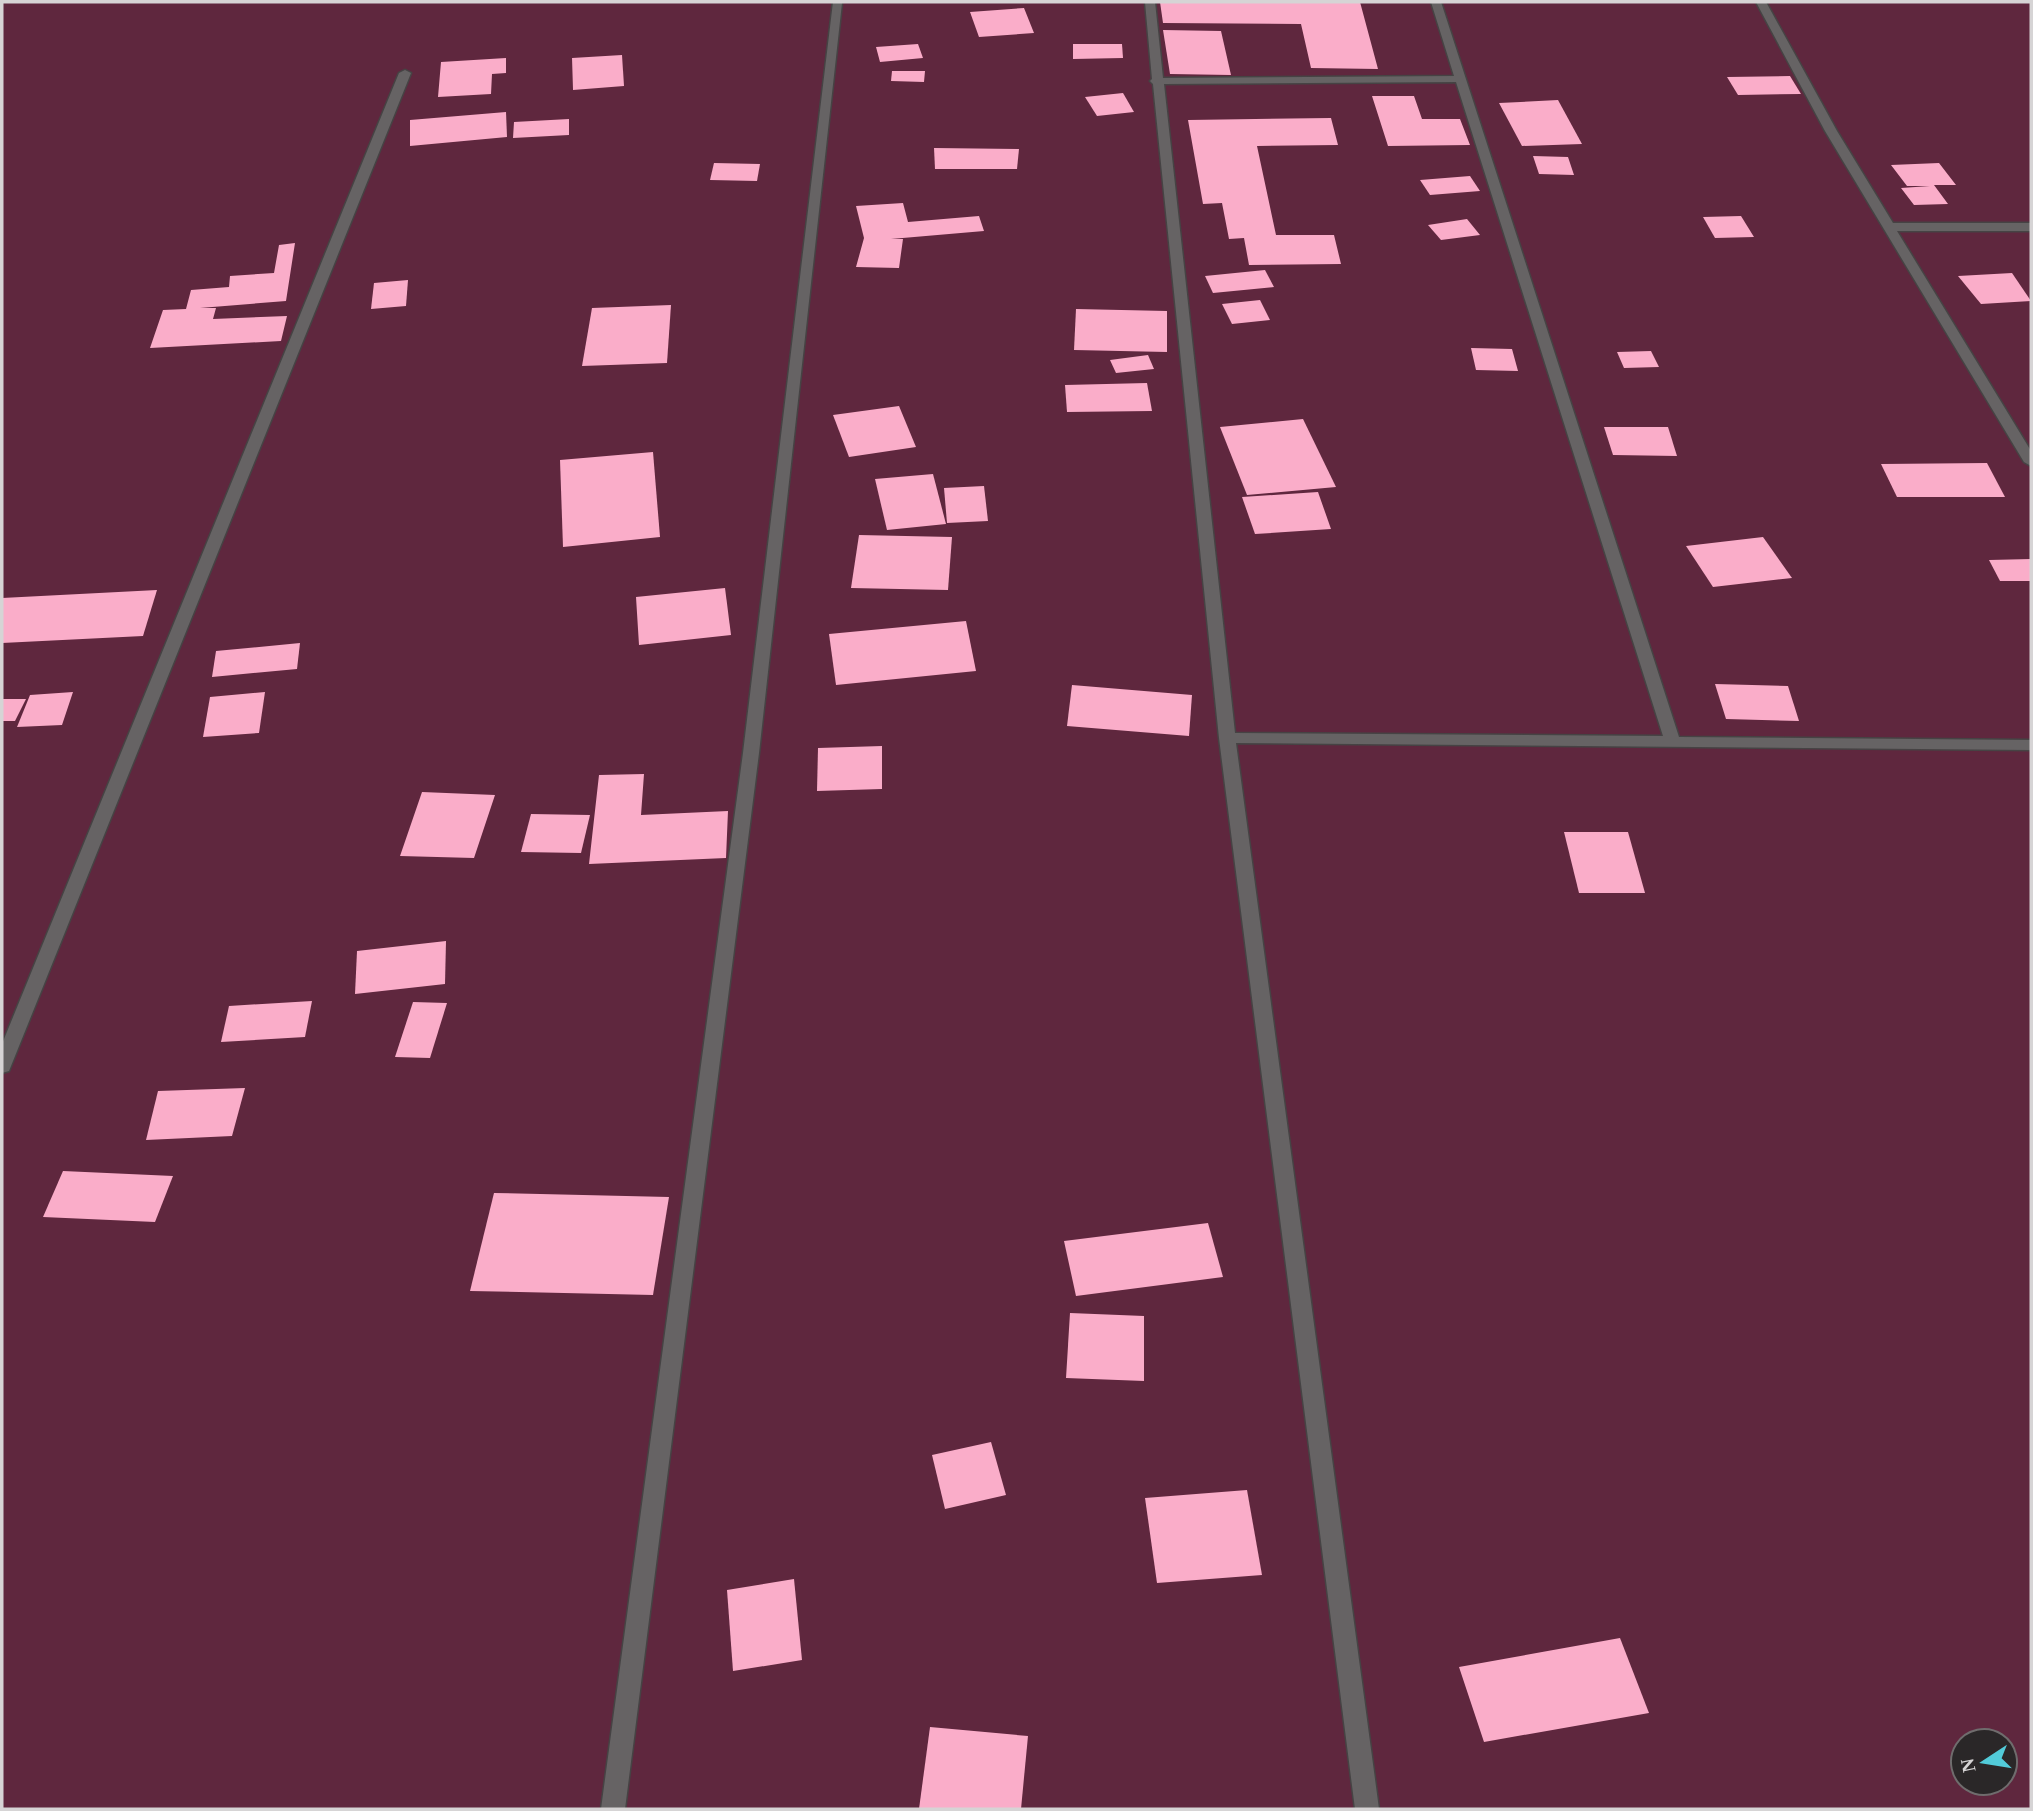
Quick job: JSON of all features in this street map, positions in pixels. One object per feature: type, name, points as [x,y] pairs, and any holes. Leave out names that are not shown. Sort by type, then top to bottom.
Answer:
[{"type":"street","points":[[1150,2],[1156,81],[1227,738],[1367,1809]]},
{"type":"street","points":[[1436,2],[1673,742]]},
{"type":"street","points":[[1761,2],[1831,131],[2031,461]]},
{"type":"street","points":[[613,1809],[751,753],[837,3]]},
{"type":"street","points":[[2,1066],[405,73]]},
{"type":"street","points":[[1156,81],[1462,79]]},
{"type":"street","points":[[1890,227],[2031,227]]},
{"type":"street","points":[[1227,738],[2031,745]]},
{"type":"shaded area","points":[[2,2],[2031,2],[2031,1809],[2,1809]]},
{"type":"building","points":[[1160,2],[1360,2],[1378,69],[1311,68],[1301,24],[1163,23]]},
{"type":"building","points":[[1024,8],[1034,33],[979,37],[970,12]]},
{"type":"building","points":[[1163,30],[1221,31],[1231,75],[1170,74]]},
{"type":"building","points":[[918,44],[923,58],[880,62],[876,47]]},
{"type":"building","points":[[1073,44],[1122,44],[1123,58],[1073,59]]},
{"type":"building","points":[[622,55],[624,86],[573,90],[572,58]]},
{"type":"building","points":[[506,58],[506,73],[492,74],[491,94],[438,97],[441,62]]},
{"type":"building","points":[[892,71],[925,71],[924,82],[891,81]]},
{"type":"building","points":[[1790,76],[1801,94],[1738,95],[1727,77]]},
{"type":"building","points":[[1123,93],[1134,112],[1097,116],[1085,97]]},
{"type":"building","points":[[1372,96],[1414,96],[1422,119],[1460,119],[1470,145],[1388,146]]},
{"type":"building","points":[[1558,100],[1582,144],[1522,146],[1499,103]]},
{"type":"building","points":[[506,112],[507,137],[410,146],[410,120]]},
{"type":"building","points":[[1331,118],[1338,145],[1257,146],[1276,235],[1334,235],[1341,264],[1249,265],[1244,238],[1229,239],[1222,203],[1203,204],[1188,120]]},
{"type":"building","points":[[569,119],[569,135],[513,138],[514,122]]},
{"type":"building","points":[[934,148],[1019,149],[1017,169],[935,169]]},
{"type":"building","points":[[1533,156],[1568,157],[1574,175],[1539,174]]},
{"type":"building","points":[[714,163],[760,164],[757,181],[710,180]]},
{"type":"building","points":[[1939,163],[1956,185],[1934,185],[1948,204],[1914,205],[1901,188],[1930,186],[1907,186],[1891,165]]},
{"type":"building","points":[[1470,176],[1480,191],[1430,195],[1420,180]]},
{"type":"building","points":[[903,203],[908,222],[979,216],[984,231],[891,239],[903,239],[899,268],[856,267],[864,238],[856,206]]},
{"type":"building","points":[[1741,216],[1754,237],[1715,238],[1703,217]]},
{"type":"building","points":[[1467,219],[1480,235],[1441,240],[1428,225]]},
{"type":"building","points":[[295,243],[286,301],[200,308],[216,308],[213,319],[287,316],[281,341],[150,348],[163,310],[186,309],[191,290],[229,287],[230,276],[274,273],[279,245]]},
{"type":"building","points":[[1265,270],[1274,287],[1213,293],[1205,276]]},
{"type":"building","points":[[2012,273],[2031,301],[1981,304],[1958,276]]},
{"type":"building","points":[[408,280],[406,306],[371,309],[374,283]]},
{"type":"building","points":[[1260,300],[1270,320],[1232,324],[1222,304]]},
{"type":"building","points":[[671,305],[667,363],[582,366],[592,308]]},
{"type":"building","points":[[1076,309],[1167,311],[1167,352],[1074,350]]},
{"type":"building","points":[[1471,348],[1512,349],[1518,371],[1476,370]]},
{"type":"building","points":[[1651,351],[1659,367],[1624,368],[1617,352]]},
{"type":"building","points":[[1148,355],[1154,369],[1116,373],[1110,360]]},
{"type":"building","points":[[1147,383],[1152,411],[1067,412],[1065,385]]},
{"type":"building","points":[[899,406],[916,447],[849,457],[833,415]]},
{"type":"building","points":[[1303,419],[1336,487],[1247,495],[1220,427]]},
{"type":"building","points":[[1604,427],[1668,427],[1677,456],[1613,455]]},
{"type":"building","points":[[653,452],[660,537],[563,547],[560,460]]},
{"type":"building","points":[[1987,463],[2005,497],[1897,497],[1881,464]]},
{"type":"building","points":[[933,474],[946,524],[887,530],[875,479]]},
{"type":"building","points":[[984,486],[988,521],[947,523],[944,488]]},
{"type":"building","points":[[1318,492],[1331,529],[1255,534],[1242,497]]},
{"type":"building","points":[[859,535],[952,537],[948,590],[851,588]]},
{"type":"building","points":[[1763,537],[1792,578],[1713,587],[1686,546]]},
{"type":"building","points":[[2031,559],[2031,581],[2000,581],[1989,560]]},
{"type":"building","points":[[725,588],[731,635],[639,645],[636,597]]},
{"type":"building","points":[[157,590],[143,636],[2,643],[2,598]]},
{"type":"building","points":[[966,621],[976,671],[836,685],[829,634]]},
{"type":"building","points":[[300,643],[297,669],[212,677],[216,651]]},
{"type":"building","points":[[1715,684],[1788,686],[1799,721],[1726,719]]},
{"type":"building","points":[[1072,685],[1192,695],[1189,736],[1067,726]]},
{"type":"building","points":[[73,692],[62,725],[17,727],[30,695]]},
{"type":"building","points":[[265,692],[259,733],[203,737],[210,697]]},
{"type":"building","points":[[2,699],[26,699],[15,721],[2,721]]},
{"type":"building","points":[[882,746],[882,789],[817,791],[818,748]]},
{"type":"building","points":[[644,774],[641,815],[728,811],[726,858],[589,864],[599,775]]},
{"type":"building","points":[[422,792],[495,795],[474,858],[400,856]]},
{"type":"building","points":[[531,814],[590,815],[581,853],[521,852]]},
{"type":"building","points":[[1564,832],[1628,832],[1645,893],[1579,893]]},
{"type":"building","points":[[446,941],[445,984],[355,994],[357,951]]},
{"type":"building","points":[[312,1001],[305,1037],[221,1042],[229,1006]]},
{"type":"building","points":[[413,1002],[447,1003],[430,1058],[395,1057]]},
{"type":"building","points":[[245,1088],[232,1136],[146,1140],[158,1091]]},
{"type":"building","points":[[63,1171],[173,1176],[155,1222],[43,1217]]},
{"type":"building","points":[[494,1193],[669,1197],[653,1295],[470,1291]]},
{"type":"building","points":[[1208,1223],[1223,1277],[1076,1296],[1064,1241]]},
{"type":"building","points":[[1070,1313],[1144,1316],[1144,1381],[1066,1378]]},
{"type":"building","points":[[991,1442],[1006,1495],[945,1509],[932,1455]]},
{"type":"building","points":[[1247,1490],[1262,1575],[1157,1583],[1145,1498]]},
{"type":"building","points":[[794,1579],[802,1660],[733,1671],[727,1590]]},
{"type":"building","points":[[1620,1638],[1649,1713],[1484,1742],[1459,1667]]},
{"type":"building","points":[[930,1727],[1028,1736],[1021,1809],[919,1809]]}]
